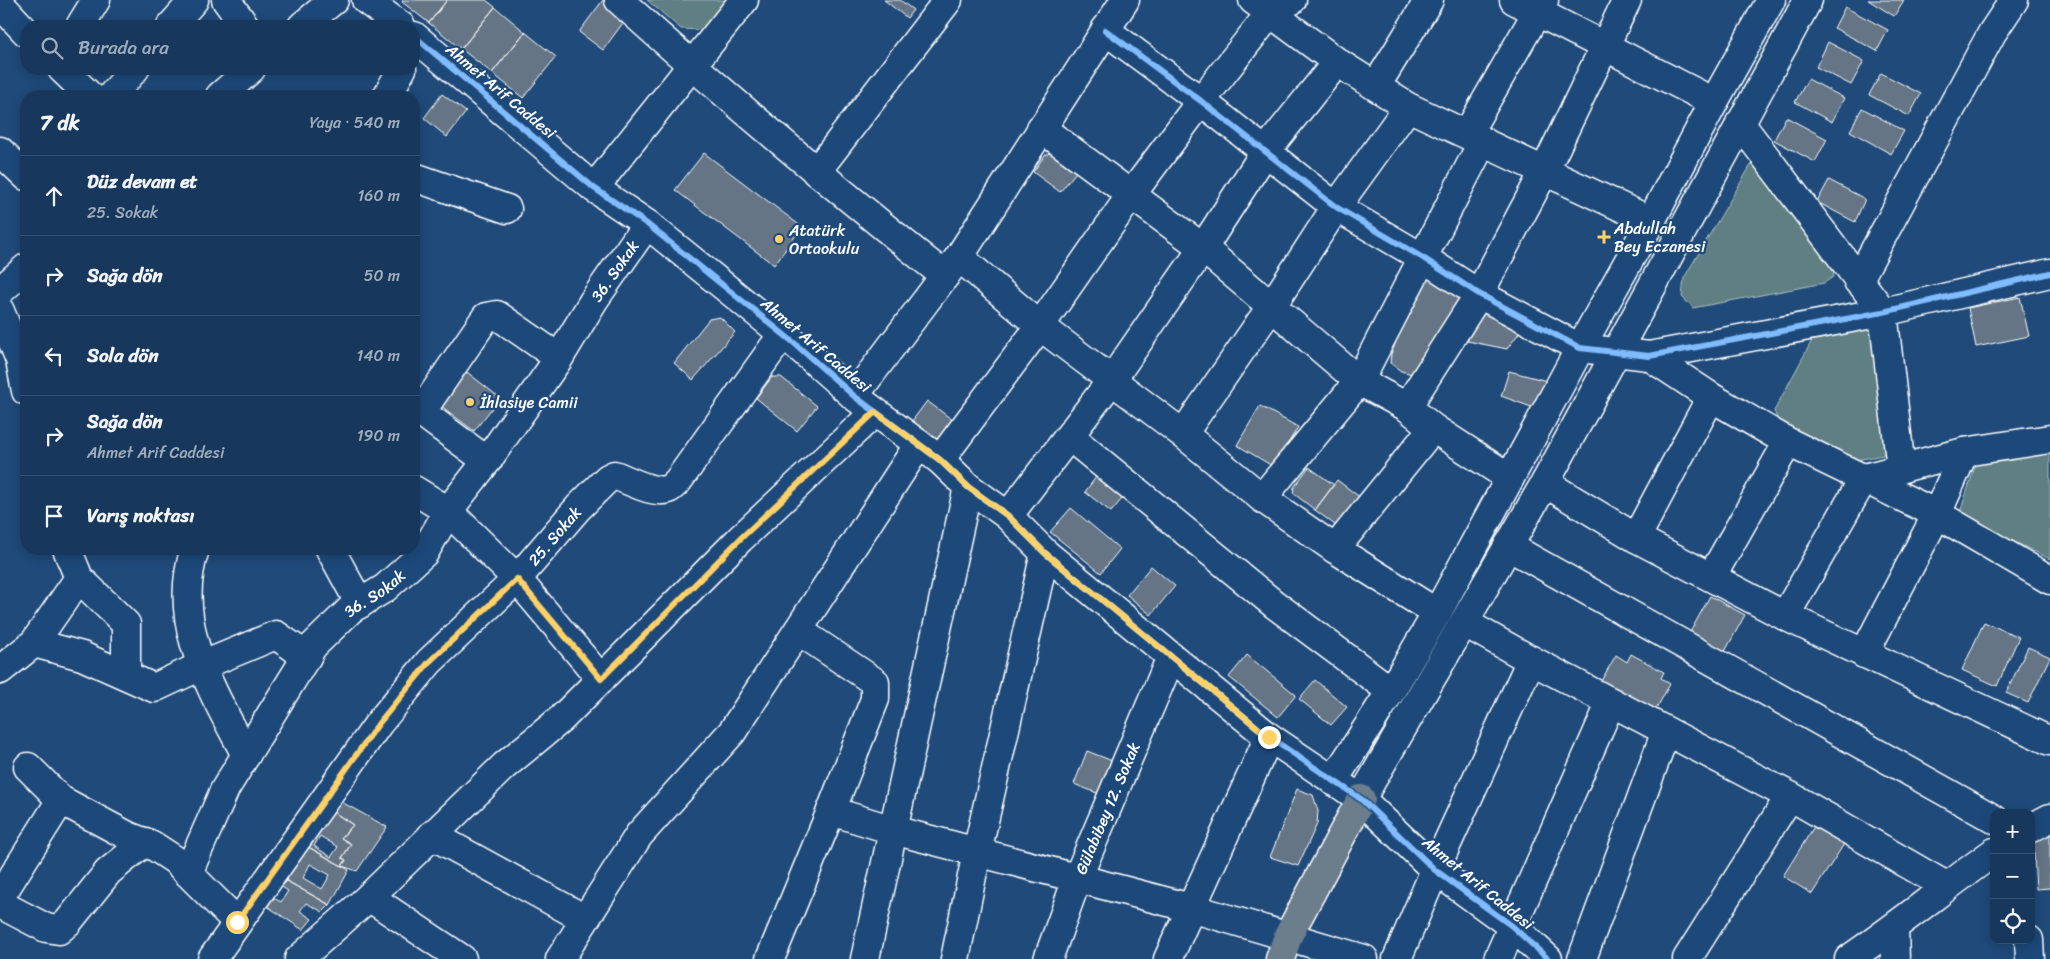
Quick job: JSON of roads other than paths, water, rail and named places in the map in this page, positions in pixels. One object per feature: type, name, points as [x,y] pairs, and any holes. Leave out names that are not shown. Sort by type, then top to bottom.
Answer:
[{"type":"main road","points":[[1284,948],[1361,799]]},
{"type":"street","points":[[84,20],[96,0]]},
{"type":"street","points":[[176,20],[194,0]]},
{"type":"street","points":[[226,0],[241,20]]},
{"type":"street","points":[[309,20],[334,0]]},
{"type":"street","name":"Ahmet Arif Caddesi","points":[[366,0],[390,20]]},
{"type":"street","points":[[619,0],[691,65],[816,172],[1040,326],[1183,434],[1262,498],[1335,549],[1437,612]]},
{"type":"street","points":[[594,188],[744,0]]},
{"type":"street","points":[[816,172],[948,0]]},
{"type":"street","points":[[299,959],[369,897],[504,766],[561,719],[740,539],[865,404],[952,266],[1125,0]]},
{"type":"street","points":[[1376,86],[1430,0]]},
{"type":"street","points":[[1407,407],[1479,294],[1545,170],[1627,0]]},
{"type":"street","points":[[1333,781],[1391,691],[1437,612],[1771,0]]},
{"type":"street","points":[[1361,799],[1545,483],[1808,0]]},
{"type":"street","points":[[1858,281],[1992,33],[2014,0]]},
{"type":"street","points":[[0,4],[20,26]]},
{"type":"street","points":[[560,959],[639,835],[732,732],[798,631],[930,452],[1040,326],[1132,195],[1272,4],[1337,62],[1408,107],[1652,221]]},
{"type":"street","points":[[1262,498],[1359,381],[1423,258],[1532,4],[1606,46],[1714,102]]},
{"type":"street","points":[[1105,30],[1201,101],[1336,207],[1423,258],[1479,294],[1580,348],[1648,356],[1883,312],[2050,273]]},
{"type":"street","name":"Ahmet Arif Caddesi","points":[[420,45],[594,188],[647,224],[783,334],[865,404],[930,452],[968,487],[1008,516],[1045,553],[1269,737],[1361,799],[1434,870],[1512,926],[1548,959]]},
{"type":"street","points":[[1008,516],[1112,381],[1203,248],[1265,152],[1337,62]]},
{"type":"street","points":[[68,75],[84,90]]},
{"type":"street","points":[[116,90],[130,75]]},
{"type":"street","points":[[227,90],[244,75]]},
{"type":"street","points":[[390,90],[399,75]]},
{"type":"street","points":[[1183,434],[1271,307],[1336,207],[1408,107]]},
{"type":"street","points":[[1740,123],[1883,312],[1901,469]]},
{"type":"street","points":[[1041,128],[1203,248],[1359,381],[1407,407],[1433,428],[1510,478]]},
{"type":"street","points":[[0,151],[20,170]]},
{"type":"street","points":[[420,179],[507,210]]},
{"type":"street","name":"36. Sokak","points":[[188,873],[225,789],[313,646],[351,609],[384,588],[424,553],[448,510],[487,461],[559,358],[594,300],[647,224]]},
{"type":"street","points":[[0,291],[20,273]]},
{"type":"street","points":[[0,311],[20,360]]},
{"type":"street","points":[[420,404],[486,317],[497,315],[559,358]]},
{"type":"street","name":"25. Sokak","points":[[212,959],[379,723],[429,662],[517,579],[578,508],[614,475],[646,488],[662,490],[668,489],[678,481],[783,334]]},
{"type":"street","points":[[1648,356],[1711,397],[1788,442],[1937,514],[2050,580]]},
{"type":"street","points":[[1636,538],[1711,397]]},
{"type":"street","points":[[420,410],[487,461]]},
{"type":"street","points":[[1335,549],[1433,428]]},
{"type":"street","points":[[1070,437],[1274,604],[1391,691]]},
{"type":"street","points":[[1785,616],[1864,478],[1964,452],[2050,439]]},
{"type":"street","points":[[1712,576],[1788,442]]},
{"type":"street","points":[[1864,654],[1937,514],[1964,452]]},
{"type":"street","points":[[1545,483],[1636,538],[1712,576],[1785,616],[2050,741]]},
{"type":"street","points":[[865,959],[968,487]]},
{"type":"street","points":[[420,494],[448,510],[517,579],[601,679]]},
{"type":"street","points":[[1508,546],[1990,817]]},
{"type":"street","points":[[955,959],[977,852],[1045,553]]},
{"type":"street","points":[[69,555],[78,578],[126,624],[126,675]]},
{"type":"street","points":[[193,555],[190,564],[187,612],[200,666],[246,754]]},
{"type":"street","points":[[333,555],[360,604]]},
{"type":"street","points":[[0,670],[34,643],[78,578]]},
{"type":"street","points":[[1465,623],[1666,732],[1790,796],[1946,886]]},
{"type":"street","points":[[770,959],[875,699],[875,682],[798,631]]},
{"type":"street","points":[[34,643],[82,656],[154,688],[200,666],[276,635],[307,657]]},
{"type":"street","name":"Gülabibey 12. Sokak","points":[[1048,959],[1077,880],[1171,657]]},
{"type":"street","points":[[1397,959],[1434,870],[1531,660]]},
{"type":"street","points":[[1498,959],[1611,702]]},
{"type":"street","points":[[1582,959],[1666,732]]},
{"type":"street","points":[[1168,959],[1269,737]]},
{"type":"street","points":[[28,767],[61,800],[128,836],[152,845],[175,860],[237,922]]},
{"type":"street","points":[[1687,959],[1790,796]]},
{"type":"street","points":[[0,897],[61,800]]},
{"type":"street","points":[[831,811],[893,830],[1077,880],[1191,908],[1284,948],[1364,959]]},
{"type":"street","points":[[2035,826],[2050,818]]},
{"type":"street","points":[[432,835],[585,919]]},
{"type":"street","points":[[0,904],[46,928],[59,930],[68,922],[108,872],[144,842]]},
{"type":"street","points":[[1849,959],[1894,928],[1946,886],[1991,854]]},
{"type":"street","points":[[369,897],[462,959]]},
{"type":"street","points":[[1894,928],[1895,959]]},
{"type":"street","points":[[2029,944],[2030,959]]},
{"type":"place","name":"Abdullah Bey Eczanesi","points":[[1604,237]]},
{"type":"place","name":"Atatürk Ortaokulu","points":[[779,239]]},
{"type":"place","name":"İhlasiye Camii","points":[[470,402]]}]
